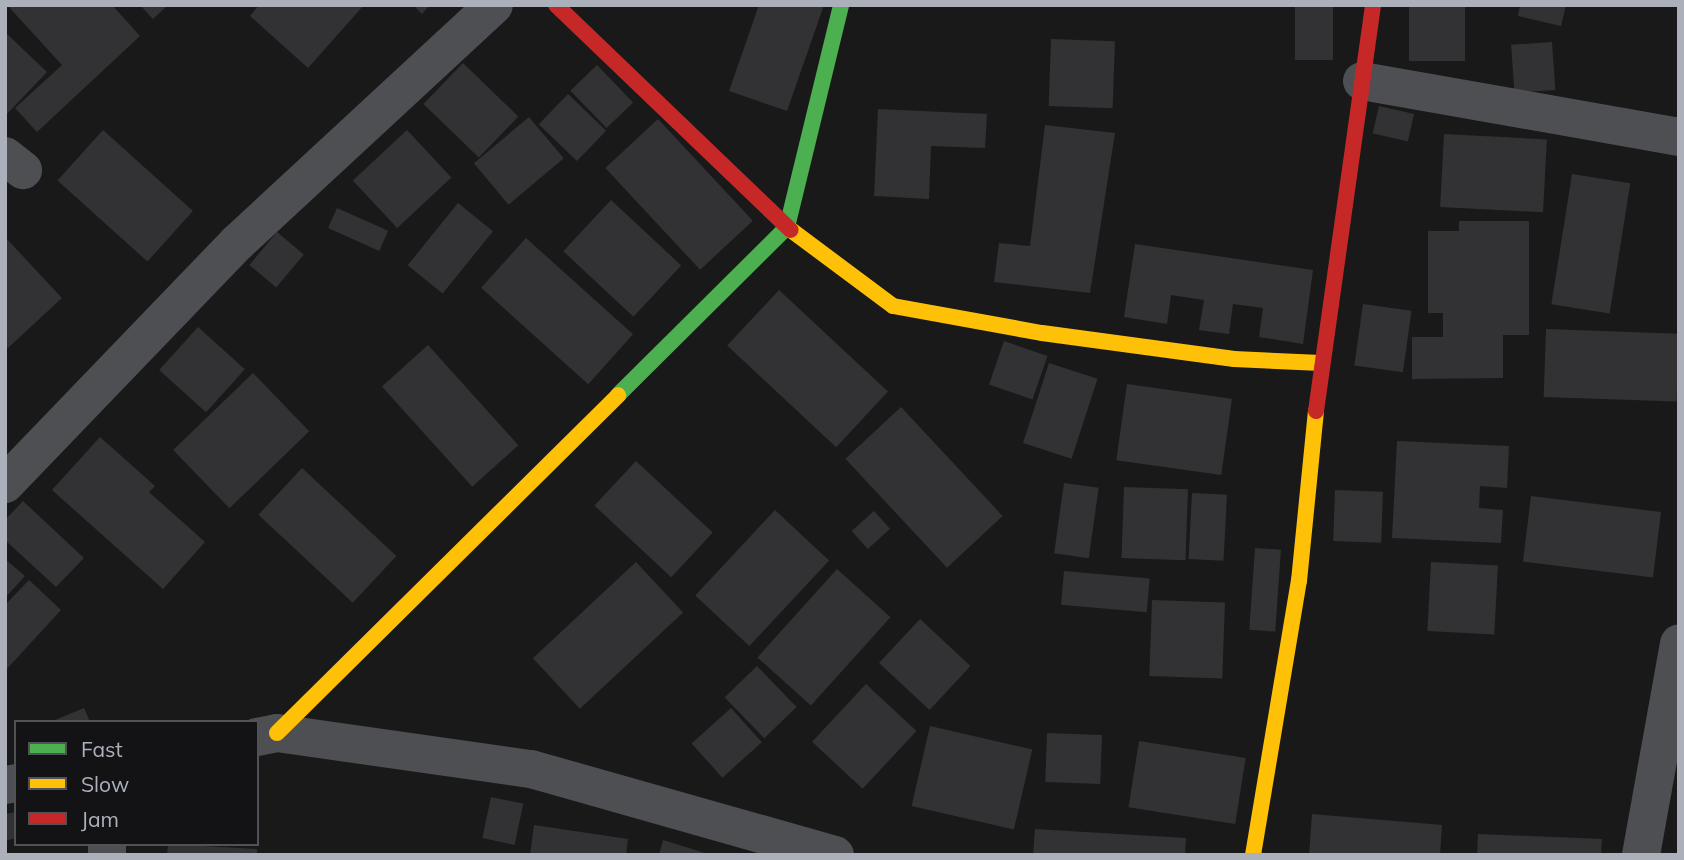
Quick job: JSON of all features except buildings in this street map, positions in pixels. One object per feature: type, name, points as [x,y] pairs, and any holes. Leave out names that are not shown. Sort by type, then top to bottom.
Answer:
[{"type":"street","points":[[5,484],[237,243],[494,5]]},
{"type":"street","points":[[556,5],[787,227],[893,306],[1042,333],[1220,357],[1321,363]]},
{"type":"street","points":[[267,735],[787,227],[841,5]]},
{"type":"street","points":[[1253,855],[1299,581],[1321,363],[1373,5]]},
{"type":"street","points":[[1362,81],[1679,137]]},
{"type":"street","points":[[1641,855],[1672,719],[1679,643]]},
{"type":"street","points":[[267,735],[531,769],[835,855]]},
{"type":"traffic: fast","points":[[618,395],[787,227],[841,5]]},
{"type":"traffic: slow","points":[[791,230],[893,306],[1042,333],[1234,359],[1321,363]]},
{"type":"traffic: slow","points":[[277,733],[618,395]]},
{"type":"traffic: slow","points":[[1253,855],[1299,581],[1316,411]]},
{"type":"traffic: jam","points":[[556,5],[791,230]]},
{"type":"traffic: jam","points":[[1316,411],[1373,5]]}]
